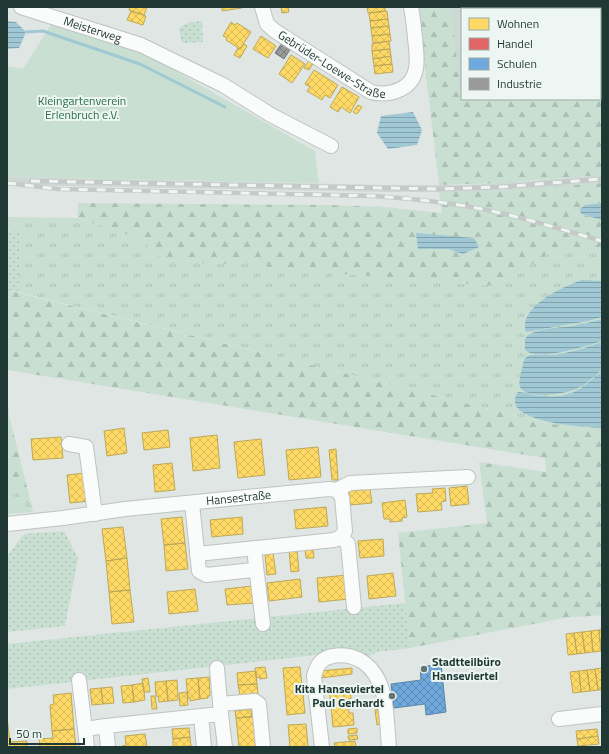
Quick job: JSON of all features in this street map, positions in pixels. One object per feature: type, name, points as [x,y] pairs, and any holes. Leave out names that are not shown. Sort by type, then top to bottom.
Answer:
[{"type":"street","name":"Meisterweg","points":[[21,7],[141,45],[223,85],[271,115],[331,146]]},
{"type":"street","name":"Gebrüder-Loewe-Straße","points":[[262,7],[266,24],[275,31],[371,92],[388,94],[404,87],[414,77],[417,61],[411,7]]},
{"type":"street","points":[[69,444],[86,447],[95,514]]},
{"type":"street","name":"Hansestraße","points":[[7,524],[192,502],[328,489],[337,490],[350,483],[468,477]]},
{"type":"street","points":[[197,554],[334,540],[341,537],[345,531],[342,497],[337,490]]},
{"type":"street","points":[[192,502],[199,572],[206,575],[252,570],[256,566]]},
{"type":"street","points":[[341,537],[348,544],[354,607]]},
{"type":"street","points":[[254,548],[263,624]]},
{"type":"street","points":[[322,747],[314,676],[316,666],[324,658],[334,655],[347,655],[358,659],[375,673],[381,684],[388,747]]},
{"type":"street","points":[[216,668],[225,747]]},
{"type":"street","points":[[80,680],[87,747]]},
{"type":"street","points":[[85,729],[201,716],[221,709],[255,701],[259,704],[263,747]]},
{"type":"street","points":[[559,719],[602,714]]},
{"type":"street","points":[[201,716],[204,747]]},
{"type":"street","points":[[106,726],[108,747]]},
{"type":"shaded area","points":[[418,7],[602,7],[602,71],[601,8],[461,8],[461,87],[428,91]]},
{"type":"shaded area","points":[[602,175],[602,183],[532,189],[468,192],[386,192],[7,185],[7,177],[386,185],[468,185]]},
{"type":"green space","points":[[418,7],[451,7],[461,87],[461,100],[601,100],[602,71],[602,175],[500,183],[439,185]]},
{"type":"green space","points":[[202,21],[203,42],[182,43],[179,28],[190,22]]},
{"type":"green space","name":"Kleingartenverein Erlenbruch e.V.","points":[[52,23],[139,52],[172,69],[315,151],[319,183],[7,177],[7,66],[23,69]]},
{"type":"green space","points":[[602,183],[602,203],[585,205],[581,214],[602,220],[602,256],[565,244],[495,286],[271,268],[255,261],[221,264],[164,260],[139,238],[78,218],[78,203],[329,205],[384,207],[442,213],[439,192],[500,191]]},
{"type":"green space","points":[[7,217],[78,218],[139,238],[164,260],[221,264],[255,261],[271,268],[495,286],[565,244],[602,256],[602,433],[541,422],[18,292],[22,232],[7,229]]},
{"type":"green space","points":[[7,229],[22,232],[18,292],[7,290]]},
{"type":"green space","points":[[7,290],[541,422],[602,433],[602,615],[564,618],[410,648],[398,533],[487,523],[479,462],[546,472],[545,458],[7,370]]},
{"type":"green space","points":[[7,394],[9,415],[31,503],[21,503],[7,468]]},
{"type":"green space","points":[[7,468],[21,503],[31,503],[33,512],[7,514]]},
{"type":"green space","points":[[64,531],[78,558],[65,626],[7,632],[7,556],[24,534]]},
{"type":"green space","points":[[405,603],[410,648],[377,652],[365,658],[326,654],[7,689],[7,644]]},
{"type":"water","points":[[7,21],[16,22],[26,32],[19,48],[7,49]]},
{"type":"water","points":[[413,112],[422,130],[417,145],[388,149],[377,133],[381,116]]},
{"type":"water","points":[[602,203],[602,220],[581,214],[580,209],[585,205]]},
{"type":"water","points":[[416,233],[474,238],[479,247],[463,254],[448,249],[418,249]]},
{"type":"water","points":[[582,280],[602,281],[602,317],[588,321],[526,332],[525,323],[528,315],[535,307],[544,299],[564,287]]},
{"type":"water","points":[[602,319],[602,341],[551,354],[531,353],[525,350],[525,339],[528,335],[546,329],[572,326]]},
{"type":"water","points":[[602,342],[602,370],[581,386],[566,392],[548,395],[530,393],[524,391],[520,387],[519,380],[525,358],[528,356],[562,353]]},
{"type":"water","points":[[602,371],[602,428],[563,424],[531,417],[520,411],[515,402],[518,392],[540,396],[562,396],[569,394],[582,387]]},
{"type":"building: Wohnen","points":[[130,7],[147,7],[144,15],[129,10]]},
{"type":"building: Wohnen","points":[[222,7],[241,7],[242,8],[222,11]]},
{"type":"building: Wohnen","points":[[281,7],[288,7],[289,12],[282,13]]},
{"type":"building: Wohnen","points":[[367,7],[385,7],[385,11],[368,13]]},
{"type":"building: Wohnen","points":[[131,11],[146,16],[143,25],[127,20]]},
{"type":"building: Wohnen","points":[[387,11],[388,19],[370,21],[369,13]]},
{"type":"building: Wohnen","points":[[388,19],[389,26],[371,28],[370,21]]},
{"type":"building: Wohnen","points":[[231,22],[235,25],[237,23],[251,32],[240,49],[226,40],[227,38],[223,36]]},
{"type":"building: Wohnen","points":[[389,26],[390,34],[372,36],[371,28]]},
{"type":"building: Wohnen","points":[[390,34],[391,41],[373,43],[372,36]]},
{"type":"building: Wohnen","points":[[261,36],[276,46],[268,58],[253,49]]},
{"type":"building: Wohnen","points":[[389,41],[390,49],[372,51],[372,44]]},
{"type":"building: Wohnen","points":[[244,44],[247,46],[240,58],[234,55],[238,48],[240,49]]},
{"type":"building: Wohnen","points":[[390,49],[391,56],[373,59],[372,51]]},
{"type":"building: Wohnen","points":[[291,55],[305,64],[292,83],[279,74]]},
{"type":"building: Wohnen","points":[[391,56],[392,64],[374,66],[373,59]]},
{"type":"building: Wohnen","points":[[310,59],[314,62],[309,70],[304,68]]},
{"type":"building: Wohnen","points":[[392,64],[393,72],[375,74],[374,66]]},
{"type":"building: Wohnen","points":[[314,70],[338,85],[330,98],[325,95],[322,100],[307,91],[310,87],[305,84]]},
{"type":"building: Wohnen","points":[[342,87],[359,97],[350,113],[341,107],[338,112],[330,107]]},
{"type":"building: Wohnen","points":[[358,105],[362,107],[357,114],[353,112]]},
{"type":"building: Wohnen","points":[[124,428],[127,453],[107,456],[104,431]]},
{"type":"building: Wohnen","points":[[168,430],[170,447],[144,450],[142,433]]},
{"type":"building: Wohnen","points":[[217,435],[220,468],[193,471],[190,438]]},
{"type":"building: Wohnen","points":[[61,437],[63,458],[33,460],[31,439]]},
{"type":"building: Wohnen","points":[[261,439],[265,475],[238,478],[234,442]]},
{"type":"building: Wohnen","points":[[318,447],[321,477],[289,480],[286,450]]},
{"type":"building: Wohnen","points":[[336,449],[338,480],[332,480],[329,450]]},
{"type":"building: Wohnen","points":[[172,463],[175,490],[155,492],[153,465]]},
{"type":"building: Wohnen","points":[[86,473],[89,501],[70,503],[67,475]]},
{"type":"building: Wohnen","points":[[467,486],[469,504],[451,506],[449,488]]},
{"type":"building: Wohnen","points":[[445,488],[446,501],[441,502],[442,510],[418,512],[416,494],[433,493],[432,489]]},
{"type":"building: Wohnen","points":[[370,489],[372,503],[350,505],[349,491]]},
{"type":"building: Wohnen","points":[[405,500],[407,517],[402,518],[402,521],[390,522],[390,519],[384,519],[382,503]]},
{"type":"building: Wohnen","points":[[326,507],[328,526],[296,529],[294,510]]},
{"type":"building: Wohnen","points":[[182,517],[185,543],[164,545],[161,519]]},
{"type":"building: Wohnen","points":[[242,517],[243,534],[212,537],[210,520]]},
{"type":"building: Wohnen","points":[[123,527],[127,558],[106,561],[102,529]]},
{"type":"building: Wohnen","points":[[383,539],[384,556],[360,558],[358,541]]},
{"type":"building: Wohnen","points":[[185,543],[188,569],[166,571],[164,545]]},
{"type":"building: Wohnen","points":[[313,549],[314,558],[306,558],[305,550]]},
{"type":"building: Wohnen","points":[[297,550],[299,571],[291,572],[289,551]]},
{"type":"building: Wohnen","points":[[273,553],[276,574],[267,575],[265,554]]},
{"type":"building: Wohnen","points":[[127,558],[130,590],[109,592],[106,561]]},
{"type":"building: Wohnen","points":[[393,573],[396,596],[369,599],[367,576]]},
{"type":"building: Wohnen","points":[[347,575],[349,599],[319,602],[317,578]]},
{"type":"building: Wohnen","points":[[300,579],[302,597],[269,601],[267,583]]},
{"type":"building: Wohnen","points":[[253,586],[255,603],[227,605],[225,589]]},
{"type":"building: Wohnen","points":[[195,589],[198,611],[169,614],[167,592]]},
{"type":"building: Wohnen","points":[[130,590],[134,622],[112,624],[109,592]]},
{"type":"building: Wohnen","points":[[602,629],[602,651],[601,651],[599,630]]},
{"type":"building: Wohnen","points":[[599,630],[601,651],[593,652],[591,631]]},
{"type":"building: Wohnen","points":[[591,631],[593,652],[585,653],[582,632]]},
{"type":"building: Wohnen","points":[[582,632],[585,653],[577,654],[574,633]]},
{"type":"building: Wohnen","points":[[574,633],[577,654],[568,655],[566,634]]},
{"type":"building: Wohnen","points":[[265,667],[267,678],[256,678],[255,668]]},
{"type":"building: Wohnen","points":[[300,667],[305,713],[287,715],[283,668]]},
{"type":"building: Wohnen","points":[[352,668],[352,674],[321,678],[320,671]]},
{"type":"building: Wohnen","points":[[602,668],[602,690],[598,690],[595,669]]},
{"type":"building: Wohnen","points":[[595,669],[598,690],[590,691],[587,670]]},
{"type":"building: Wohnen","points":[[587,670],[590,691],[581,692],[579,671]]},
{"type":"building: Wohnen","points":[[256,671],[257,684],[238,685],[237,673]]},
{"type":"building: Wohnen","points":[[579,671],[581,692],[573,693],[570,672]]},
{"type":"building: Wohnen","points":[[209,677],[210,696],[208,696],[208,698],[200,699],[198,678]]},
{"type":"building: Wohnen","points":[[148,678],[150,692],[144,692],[142,679]]},
{"type":"building: Wohnen","points":[[198,678],[200,699],[190,701],[190,698],[188,698],[186,679]]},
{"type":"building: Wohnen","points":[[177,680],[178,700],[168,701],[166,681]]},
{"type":"building: Wohnen","points":[[166,681],[168,701],[159,702],[158,696],[156,696],[155,682]]},
{"type":"building: Wohnen","points":[[143,683],[145,700],[134,702],[132,685]]},
{"type":"building: Wohnen","points":[[257,684],[258,694],[240,695],[238,685]]},
{"type":"building: Wohnen","points":[[132,685],[134,702],[123,703],[121,686]]},
{"type":"building: Wohnen","points":[[350,686],[351,699],[348,699],[349,713],[353,713],[354,725],[333,727],[329,688]]},
{"type":"building: Wohnen","points":[[112,687],[114,703],[103,704],[101,688]]},
{"type":"building: Wohnen","points":[[101,688],[103,704],[92,705],[90,689]]},
{"type":"building: Wohnen","points":[[187,692],[188,705],[180,706],[179,693]]},
{"type":"building: Wohnen","points":[[71,693],[74,729],[52,731],[50,705],[54,704],[53,695]]},
{"type":"building: Wohnen","points":[[151,696],[155,696],[157,709],[152,709]]},
{"type":"building: Wohnen","points":[[251,709],[252,717],[236,718],[235,711]]},
{"type":"building: Wohnen","points":[[378,709],[380,724],[377,725],[375,710]]},
{"type":"building: Wohnen","points":[[254,716],[257,747],[239,747],[236,718]]},
{"type":"building: Wohnen","points":[[7,717],[10,742],[27,741],[27,747],[7,747]]},
{"type":"building: Wohnen","points":[[306,724],[308,747],[290,747],[288,725]]},
{"type":"building: Wohnen","points":[[189,728],[190,737],[173,739],[172,729]]},
{"type":"building: Wohnen","points":[[357,728],[357,733],[348,734],[348,729]]},
{"type":"building: Wohnen","points":[[74,729],[76,747],[40,747],[39,739],[53,738],[52,731]]},
{"type":"building: Wohnen","points":[[597,729],[598,736],[577,739],[576,731]]},
{"type":"building: Wohnen","points":[[145,734],[147,747],[122,746],[126,745],[125,736]]},
{"type":"building: Wohnen","points":[[357,735],[358,739],[349,740],[348,736]]},
{"type":"building: Wohnen","points":[[598,736],[599,744],[578,746],[577,739]]},
{"type":"building: Wohnen","points":[[190,737],[191,746],[173,747],[173,739]]},
{"type":"building: Wohnen","points":[[355,741],[356,747],[335,747],[334,743]]},
{"type":"building: Handel","points":[[602,7],[602,24],[601,8],[586,8]]},
{"type":"building: Schulen","points":[[441,664],[446,712],[426,715],[425,704],[394,708],[391,684],[421,680],[420,667]]},
{"type":"building: Industrie","points":[[282,43],[291,48],[284,59],[275,53]]},
{"type":"waterway","points":[[26,32],[43,31],[140,64],[225,107]]},
{"type":"railway","points":[[31,181],[437,189],[500,187],[602,179]]},
{"type":"railway","points":[[7,183],[58,189],[406,198],[496,212],[602,241]]},
{"type":"place","name":"Stadtteilbüro Hanseviertel","points":[[424,669]]},
{"type":"place","name":"Kita Hanseviertel Paul Gerhardt","points":[[392,696]]}]
